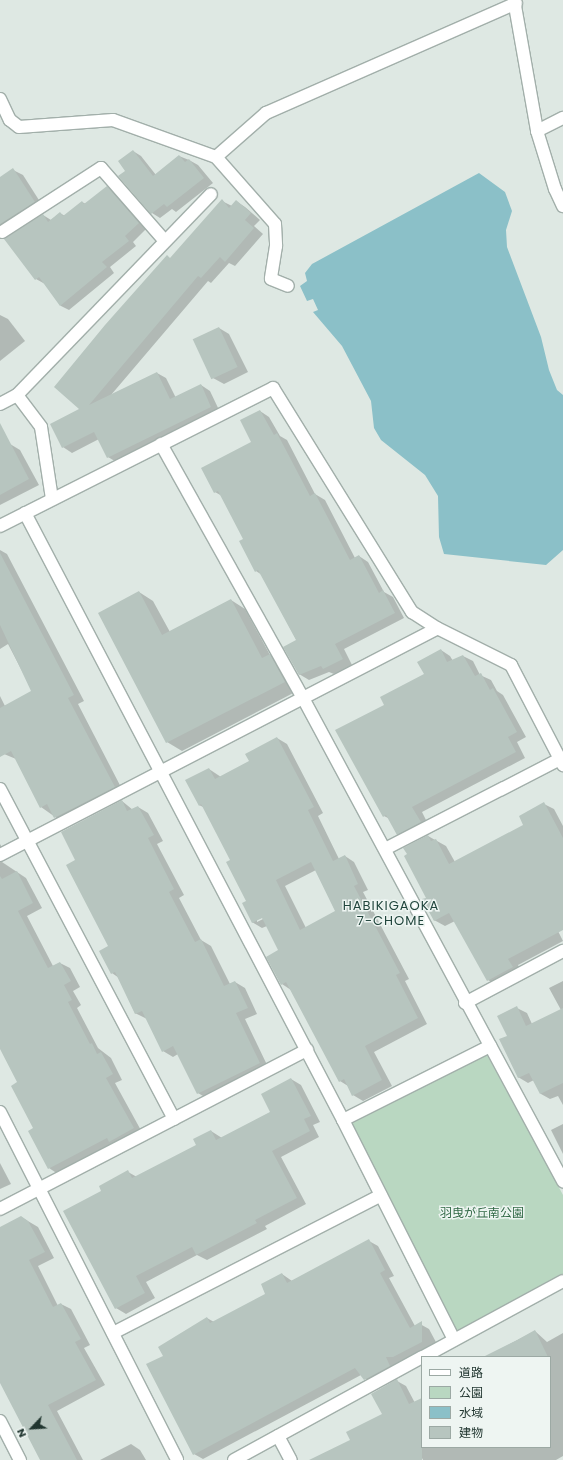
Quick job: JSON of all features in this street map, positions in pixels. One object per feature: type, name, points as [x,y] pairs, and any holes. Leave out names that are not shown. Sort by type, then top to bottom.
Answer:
[{"type":"street","points":[[216,156],[266,113],[515,1],[537,131],[555,189],[563,206]]},
{"type":"street","points":[[0,99],[10,120],[19,127],[113,120],[216,156],[275,224],[276,246],[271,279],[288,286]]},
{"type":"street","points":[[537,131],[563,118]]},
{"type":"street","points":[[2,232],[101,168],[165,241]]},
{"type":"street","points":[[0,404],[17,395],[211,194]]},
{"type":"street","points":[[0,526],[272,388],[412,612],[437,628],[511,665],[561,762],[385,849]]},
{"type":"street","points":[[17,395],[41,428],[52,499]]},
{"type":"street","points":[[161,444],[303,698],[385,849],[465,1003],[563,1181]]},
{"type":"street","points":[[25,513],[307,1050],[454,1340]]},
{"type":"street","points":[[0,855],[160,770],[437,628]]},
{"type":"street","points":[[0,789],[174,1119]]},
{"type":"street","points":[[465,1003],[563,951]]},
{"type":"street","points":[[343,1120],[490,1046]]},
{"type":"street","points":[[0,1209],[307,1050]]},
{"type":"street","points":[[0,1112],[177,1460]]},
{"type":"street","points":[[113,1333],[381,1195]]},
{"type":"street","points":[[424,1356],[563,1281]]},
{"type":"street","points":[[234,1460],[421,1358]]},
{"type":"street","points":[[0,1421],[20,1460]]},
{"type":"street","points":[[278,1436],[291,1460]]},
{"type":"green space","name":"羽曳が丘南公園","points":[[486,1053],[563,1195],[563,1281],[454,1340],[350,1123]]},
{"type":"water","points":[[479,173],[505,192],[512,211],[506,230],[507,247],[541,337],[549,370],[557,390],[563,395],[563,550],[546,565],[444,554],[439,537],[438,496],[425,475],[381,440],[374,428],[371,401],[342,346],[313,312],[318,310],[313,299],[307,301],[300,286],[307,281],[305,273],[312,264]]},
{"type":"building","points":[[133,150],[153,176],[179,155],[185,162],[189,159],[204,178],[167,207],[164,204],[151,214],[118,176],[125,171],[118,161]]},
{"type":"building","points":[[13,168],[35,202],[0,224],[0,177]]},
{"type":"building","points":[[107,186],[139,223],[125,236],[129,241],[102,262],[107,267],[60,306],[39,277],[35,280],[4,239],[43,214],[48,222],[60,212],[63,216],[82,201],[84,204]]},
{"type":"building","points":[[222,199],[229,208],[236,200],[251,213],[245,220],[254,228],[225,262],[220,257],[201,278],[198,276],[89,405],[157,372],[170,399],[201,384],[211,407],[107,458],[94,432],[62,448],[50,424],[79,409],[54,387],[105,325],[167,255],[170,258]]},
{"type":"building","points":[[219,327],[238,367],[211,379],[193,339]]},
{"type":"building","points":[[260,410],[274,435],[277,433],[310,496],[315,493],[350,560],[359,555],[379,593],[383,590],[395,613],[335,644],[343,659],[323,669],[321,666],[299,675],[283,647],[296,640],[258,570],[255,572],[239,541],[243,539],[218,491],[214,493],[201,468],[251,442],[240,420]]},
{"type":"building","points":[[0,423],[29,479],[0,495]]},
{"type":"building","points":[[0,553],[74,695],[68,698],[115,787],[54,818],[47,804],[40,808],[11,751],[0,757],[0,708],[31,691],[0,625]]},
{"type":"building","points":[[139,591],[162,635],[231,599],[262,658],[270,654],[285,682],[166,743],[98,613]]},
{"type":"building","points":[[441,649],[447,662],[463,655],[475,676],[481,673],[490,690],[493,688],[517,732],[508,737],[516,752],[412,807],[421,822],[397,835],[386,815],[383,817],[335,730],[384,705],[380,697],[424,674],[417,662]]},
{"type":"building","points":[[277,737],[314,807],[308,810],[333,861],[345,855],[358,884],[354,886],[400,973],[396,975],[418,1018],[365,1046],[382,1080],[352,1096],[344,1079],[339,1082],[286,982],[281,985],[266,957],[278,950],[262,918],[252,923],[242,903],[246,901],[226,862],[230,860],[201,804],[199,806],[185,780],[209,768],[215,779],[249,761],[245,754]],"holes":[[[311,862],[335,911],[300,930],[276,880]]]},
{"type":"building","points":[[122,800],[127,811],[138,806],[154,835],[148,838],[174,889],[169,892],[195,942],[201,939],[224,986],[235,981],[248,1008],[236,1013],[260,1063],[197,1094],[173,1046],[162,1052],[142,1011],[135,1014],[115,972],[111,974],[99,951],[108,946],[66,865],[75,860],[61,832]]},
{"type":"building","points":[[544,802],[563,838],[563,930],[508,959],[513,967],[487,981],[449,913],[434,921],[422,899],[426,898],[404,856],[407,854],[403,848],[428,835],[431,841],[436,839],[449,864],[523,825],[519,816]]},
{"type":"building","points":[[17,871],[33,903],[18,911],[48,968],[60,962],[71,981],[64,985],[72,1000],[68,1002],[90,1044],[92,1043],[97,1054],[101,1052],[113,1074],[106,1078],[134,1128],[109,1142],[107,1138],[48,1169],[28,1131],[33,1128],[11,1086],[17,1082],[0,1049],[0,876],[2,879]]},
{"type":"building","points":[[517,1006],[526,1026],[563,1008],[563,1083],[540,1094],[529,1073],[518,1078],[499,1039],[507,1036],[497,1016]]},
{"type":"building","points":[[291,1078],[311,1116],[304,1119],[310,1131],[272,1151],[297,1198],[255,1220],[257,1223],[196,1255],[192,1247],[136,1276],[145,1293],[115,1309],[63,1211],[101,1191],[99,1186],[128,1170],[132,1178],[196,1145],[193,1139],[211,1130],[216,1140],[270,1112],[261,1094]]},
{"type":"building","points":[[21,1216],[28,1221],[45,1252],[29,1260],[53,1307],[61,1303],[81,1339],[75,1342],[96,1380],[48,1405],[77,1460],[40,1460],[0,1383],[0,1227]]},
{"type":"building","points":[[369,1239],[385,1270],[380,1273],[410,1328],[422,1321],[422,1342],[393,1357],[386,1357],[390,1366],[364,1380],[355,1368],[193,1455],[146,1364],[163,1356],[158,1347],[207,1317],[210,1323],[265,1294],[261,1284],[282,1273],[287,1283]]},
{"type":"building","points":[[535,1330],[548,1356],[485,1356]]},
{"type":"building","points":[[397,1379],[409,1404],[421,1398],[422,1460],[309,1460],[350,1440],[346,1432],[382,1414],[371,1394]]},
{"type":"district","name":"HABIKIGAOKA 7-CHOME","points":[[391,914]]}]
